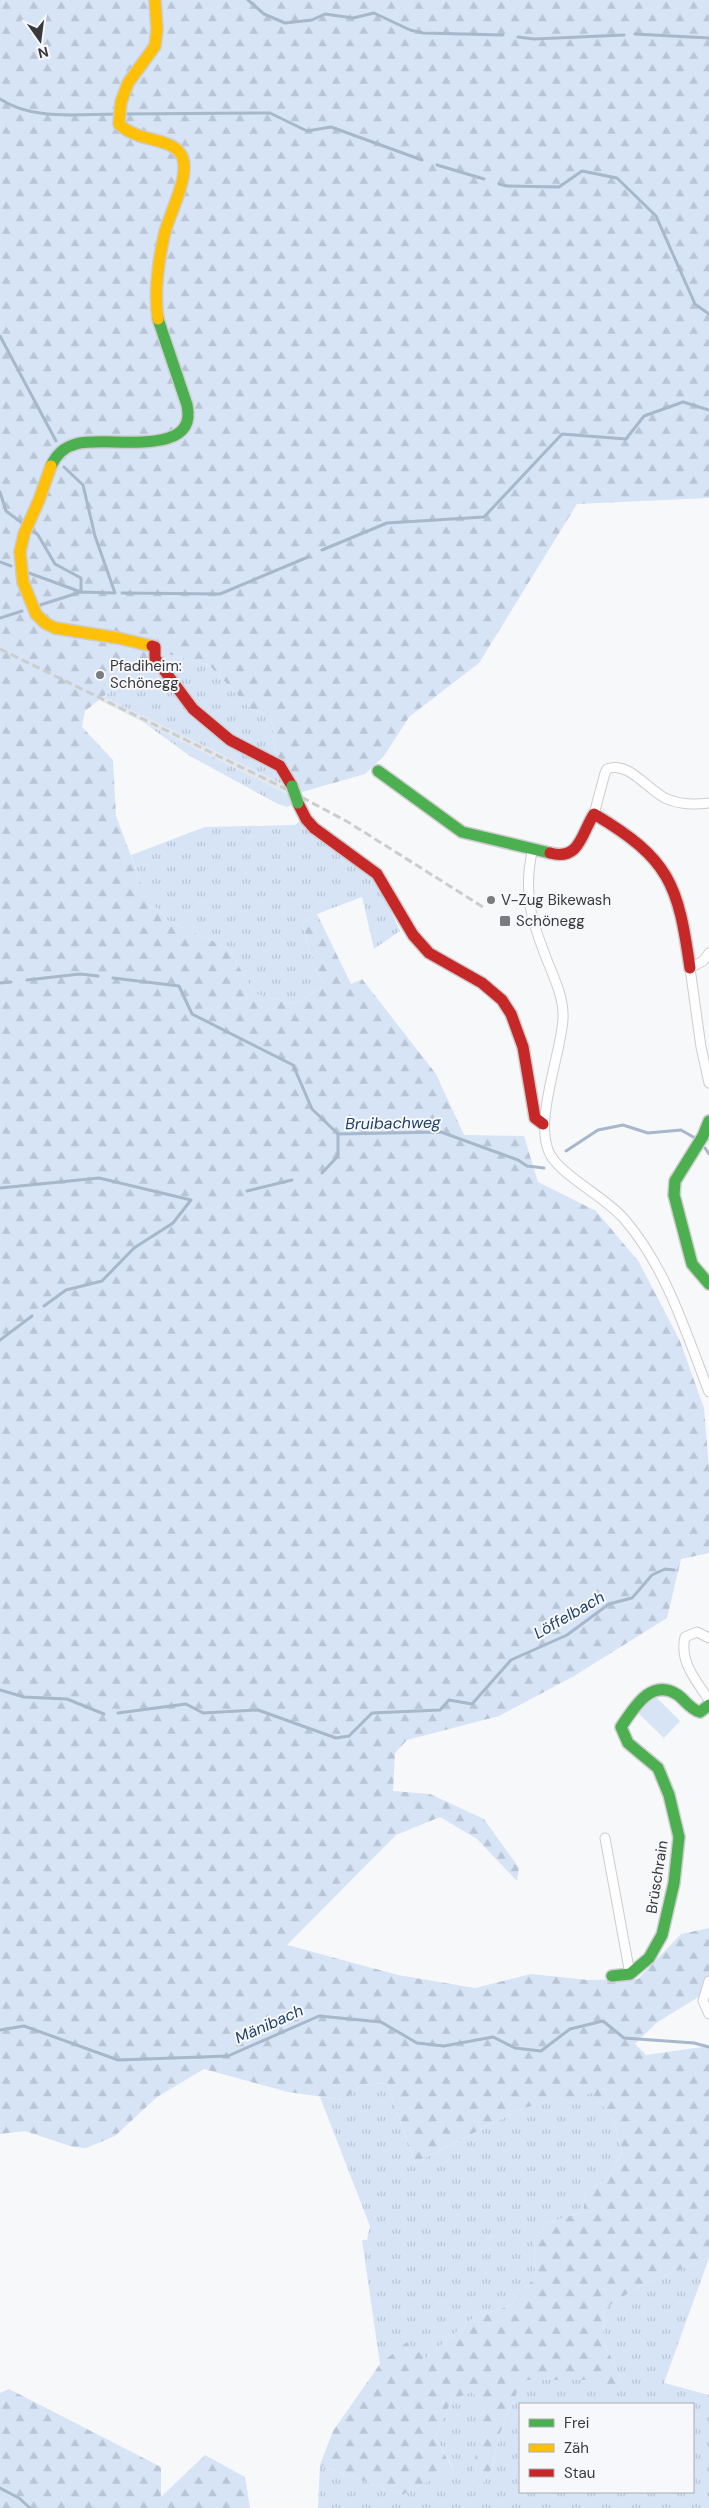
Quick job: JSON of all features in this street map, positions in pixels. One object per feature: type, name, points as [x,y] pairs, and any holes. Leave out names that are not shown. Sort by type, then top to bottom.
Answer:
[{"type":"street","points":[[155,0],[158,36],[155,49],[136,69],[124,87],[120,101],[118,124],[125,133],[134,137],[172,146],[180,154],[184,165],[182,181],[166,228],[157,284],[156,310],[162,336],[187,404],[188,419],[178,434],[158,441],[92,441],[76,443],[62,449],[53,459],[38,502],[26,525],[20,547],[20,570],[26,598],[34,614],[43,623],[59,631],[115,637],[155,647],[155,658],[193,709],[230,740],[280,766],[292,786],[306,820],[314,828],[377,874],[385,884],[406,925],[430,953],[490,988],[502,1000],[512,1016],[521,1041],[535,1118],[543,1124]]},
{"type":"street","points":[[378,771],[462,832],[561,856],[569,856],[577,849],[588,821],[594,814],[608,768],[616,766],[629,771],[651,790],[670,801],[684,804],[709,803]]},
{"type":"street","points":[[594,814],[649,851],[665,876],[680,906],[701,1047],[709,1081]]},
{"type":"street","points":[[533,848],[528,870],[530,912],[560,992],[563,1018],[543,1124],[551,1156],[624,1218],[641,1240],[668,1290],[709,1392]]},
{"type":"street","points":[[690,968],[703,961],[709,953]]},
{"type":"street","points":[[709,1121],[706,1137],[675,1181],[674,1195],[692,1264],[709,1284]]},
{"type":"street","points":[[709,1638],[697,1632],[685,1637],[682,1650],[688,1666],[709,1700]]},
{"type":"street","name":"Brüschrain","points":[[630,1974],[649,1958],[662,1935],[674,1883],[679,1837],[670,1795],[658,1768],[628,1742],[621,1727],[645,1695],[655,1689],[667,1689],[679,1696],[692,1710],[700,1712],[709,1705]]},
{"type":"street","points":[[605,1838],[630,1974],[612,1976]]},
{"type":"street","points":[[709,1981],[703,2001],[709,2014]]},
{"type":"shaded area","points":[[104,697],[288,787],[291,796],[99,700]]},
{"type":"green space","points":[[0,0],[709,0],[709,498],[577,504],[479,663],[409,717],[384,756],[365,774],[302,792],[276,757],[271,716],[252,710],[209,665],[168,654],[128,667],[112,690],[85,711],[82,727],[113,760],[116,816],[146,896],[167,920],[228,948],[255,994],[296,1004],[325,985],[315,968],[302,924],[317,914],[351,984],[362,979],[436,1074],[464,1135],[524,1136],[538,1182],[596,1211],[639,1262],[680,1341],[704,1408],[709,1469],[709,1553],[681,1559],[667,1618],[574,1676],[499,1716],[407,1740],[395,1753],[393,1791],[430,1794],[484,1819],[519,1868],[517,1881],[477,1839],[440,1817],[396,1835],[287,1945],[398,1975],[475,1988],[531,1974],[588,1980],[638,1979],[681,1934],[709,1928],[709,1979],[700,1996],[656,2023],[635,2044],[646,2055],[709,2046],[709,2258],[641,2285],[604,2309],[603,2340],[621,2379],[605,2394],[587,2380],[522,2380],[500,2433],[492,2468],[480,2488],[474,2469],[483,2423],[479,2404],[473,2392],[452,2399],[435,2437],[453,2469],[402,2495],[320,2465],[333,2431],[380,2364],[407,2342],[426,2358],[473,2318],[509,2306],[535,2277],[534,2240],[547,2223],[583,2212],[586,2191],[608,2178],[622,2152],[613,2120],[593,2093],[523,2108],[415,2163],[387,2083],[362,2085],[344,2100],[288,2092],[204,2069],[157,2097],[115,2136],[86,2148],[73,2147],[25,2131],[0,2134]]},
{"type":"green space","points":[[168,654],[209,665],[252,710],[271,716],[276,757],[239,742],[201,712],[159,657]]},
{"type":"green space","points":[[153,659],[180,697],[276,770],[288,787],[104,697],[112,690],[128,667]]},
{"type":"green space","points":[[143,722],[291,796],[294,804],[287,807],[278,804],[190,756]]},
{"type":"green space","points":[[300,821],[372,877],[380,887],[400,931],[374,949],[362,897],[317,914],[302,924],[315,968],[325,985],[296,1004],[255,994],[228,948],[167,920],[146,897],[131,855],[205,827],[295,825]]},
{"type":"green space","points":[[653,1694],[680,1721],[664,1738],[636,1711]]},
{"type":"green space","points":[[387,2083],[415,2163],[523,2108],[593,2092],[613,2120],[622,2152],[608,2178],[586,2191],[583,2212],[547,2223],[534,2240],[535,2277],[509,2306],[473,2318],[426,2358],[407,2343],[380,2364],[362,2240],[367,2240],[370,2226],[320,2097],[344,2100],[362,2085]]},
{"type":"green space","points":[[709,2258],[664,2383],[709,2395],[709,2508],[318,2508],[320,2465],[402,2495],[453,2468],[435,2437],[452,2399],[473,2391],[482,2405],[484,2416],[484,2426],[476,2466],[476,2477],[480,2488],[492,2468],[500,2433],[522,2379],[621,2379],[603,2340],[604,2309],[641,2285]]},
{"type":"green space","points":[[9,2389],[161,2467],[161,2497],[205,2455],[245,2477],[250,2508],[0,2508],[0,2393]]},
{"type":"waterway","points":[[248,0],[264,14],[285,23],[312,20],[325,14],[353,18],[374,13],[410,30],[423,33],[503,35]]},
{"type":"waterway","points":[[635,34],[709,38]]},
{"type":"waterway","points":[[518,37],[534,39],[624,35]]},
{"type":"waterway","points":[[0,99],[27,111],[56,115],[116,114]]},
{"type":"waterway","points":[[122,114],[270,113],[307,131],[331,127],[422,160]]},
{"type":"waterway","points":[[437,165],[484,179]]},
{"type":"waterway","points":[[499,184],[507,186],[559,187],[582,171],[617,178],[656,216],[695,304],[709,314]]},
{"type":"waterway","points":[[0,336],[56,441]]},
{"type":"waterway","points":[[322,550],[387,523],[484,517],[562,434],[626,439],[644,416],[683,402],[709,410]]},
{"type":"waterway","points":[[40,605],[81,592],[115,593],[95,536],[83,485],[64,467]]},
{"type":"waterway","points":[[0,492],[6,511],[38,535],[55,564],[81,578],[81,592],[29,573]]},
{"type":"waterway","points":[[122,593],[220,594],[308,557]]},
{"type":"waterway","points":[[0,562],[11,566]]},
{"type":"waterway","points":[[0,618],[22,611]]},
{"type":"waterway","points":[[27,980],[80,974],[98,976]]},
{"type":"waterway","points":[[113,978],[179,986],[192,1014],[293,1065],[312,1109],[338,1134]]},
{"type":"waterway","points":[[0,983],[11,982]]},
{"type":"waterway","name":"Bruibachweg","points":[[566,1151],[598,1130],[623,1125],[648,1133],[681,1130],[695,1138]]},
{"type":"waterway","name":"Bruibachweg","points":[[322,1173],[338,1156],[338,1134],[441,1132],[518,1160],[527,1166],[544,1168]]},
{"type":"waterway","name":"Bruibachweg","points":[[705,1148],[709,1154]]},
{"type":"waterway","points":[[0,1188],[99,1178],[191,1200],[173,1223],[134,1248],[102,1281],[66,1290],[44,1306]]},
{"type":"waterway","points":[[247,1191],[292,1180]]},
{"type":"waterway","points":[[0,1340],[32,1316]]},
{"type":"waterway","name":"Löffelbach","points":[[118,1713],[186,1704],[203,1713],[258,1710],[336,1738],[349,1736],[372,1713],[440,1710],[449,1700],[472,1704],[511,1660],[567,1635],[609,1604],[632,1598],[652,1575],[665,1569],[674,1570]]},
{"type":"waterway","name":"Löffelbach","points":[[0,1690],[24,1697],[67,1699],[104,1714]]},
{"type":"waterway","name":"Mänibach","points":[[0,2030],[24,2026],[118,2060],[228,2056],[319,2016],[381,2022],[417,2043],[444,2046],[493,2037],[515,2048],[541,2051],[570,2029],[603,2021],[624,2038],[694,2043],[709,2047]]},
{"type":"waterway","points":[[0,2488],[19,2498],[30,2508]]},
{"type":"railway","points":[[0,649],[290,791],[348,822],[483,907]]},
{"type":"traffic: fast","points":[[51,466],[55,458],[72,445],[90,442],[147,442],[165,439],[179,433],[187,422],[187,405],[158,319]]},
{"type":"traffic: fast","points":[[378,771],[462,832],[550,853]]},
{"type":"traffic: fast","points":[[292,786],[298,803]]},
{"type":"traffic: fast","points":[[709,1121],[703,1136],[675,1181],[674,1195],[692,1264],[709,1284]]},
{"type":"traffic: fast","points":[[612,1976],[630,1974],[649,1958],[662,1935],[674,1883],[679,1837],[669,1795],[658,1768],[628,1743],[621,1727],[644,1697],[652,1692],[668,1690],[678,1695],[691,1707],[700,1712],[709,1705]]},
{"type":"traffic: slow","points":[[155,0],[157,29],[155,46],[128,83],[121,102],[119,124],[134,134],[168,144],[175,148],[180,153],[183,161],[182,182],[166,227],[160,257],[157,278],[158,319]]},
{"type":"traffic: slow","points":[[51,466],[24,534],[20,552],[23,582],[36,614],[45,623],[55,628],[118,638],[152,646]]},
{"type":"traffic: jam","points":[[152,646],[155,647],[155,658],[193,709],[230,740],[280,766],[292,786]]},
{"type":"traffic: jam","points":[[298,803],[306,819],[314,828],[377,874],[413,935],[429,953],[482,983],[502,1000],[511,1014],[523,1047],[535,1118],[543,1124]]},
{"type":"traffic: jam","points":[[550,853],[568,853],[574,849],[594,814],[639,845],[655,860],[666,876],[674,894],[681,915],[690,968]]},
{"type":"place","name":"Pfadiheim: Schönegg","points":[[100,675]]},
{"type":"place","name":"V-Zug Bikewash","points":[[491,900]]},
{"type":"place","name":"Schönegg","points":[[505,921]]}]
